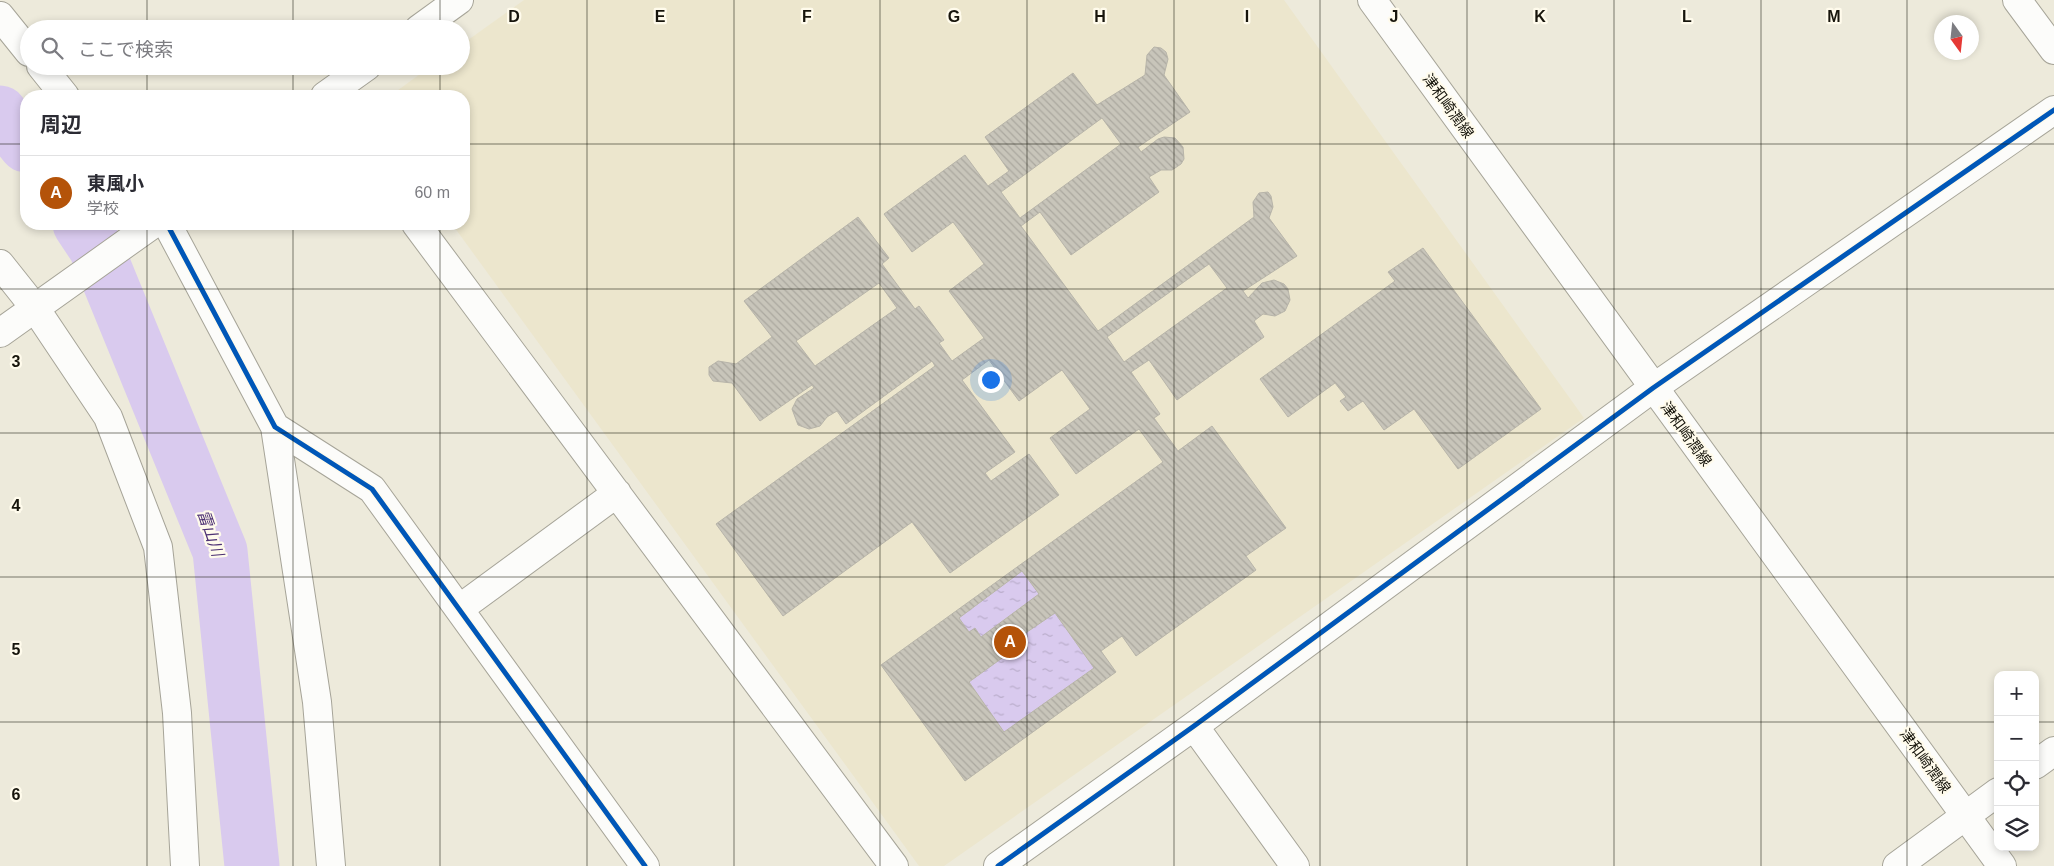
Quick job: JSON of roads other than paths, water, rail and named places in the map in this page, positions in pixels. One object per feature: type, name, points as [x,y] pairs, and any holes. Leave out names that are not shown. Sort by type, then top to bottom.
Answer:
[{"type":"street","points":[[431,20],[458,0]]},
{"type":"street","name":"津和崎潤線","points":[[1372,0],[2002,866]]},
{"type":"street","points":[[2017,0],[2054,50]]},
{"type":"street","points":[[0,16],[20,41]]},
{"type":"street","points":[[48,75],[60,90]]},
{"type":"street","points":[[333,90],[354,75]]},
{"type":"street","points":[[998,866],[1194,726],[1653,388],[2054,110]]},
{"type":"street","points":[[0,333],[145,230]]},
{"type":"street","points":[[170,230],[275,427],[317,702],[331,866]]},
{"type":"street","points":[[420,230],[894,866]]},
{"type":"street","points":[[0,264],[35,308],[108,417],[158,547],[177,712],[185,866]]},
{"type":"street","points":[[275,427],[372,489],[646,866]]},
{"type":"street","points":[[459,609],[617,493]]},
{"type":"street","points":[[1194,726],[1295,866]]},
{"type":"street","points":[[2039,762],[2054,751]]},
{"type":"street","points":[[1896,866],[1994,795]]},
{"type":"water","points":[[1022,571],[1039,594],[981,637],[969,632],[959,618]]},
{"type":"water","points":[[1055,613],[1094,668],[1004,732],[969,682],[1009,653],[1005,647]]},
{"type":"waterway","name":"雷山川","points":[[0,113],[20,138]]},
{"type":"waterway","name":"雷山川","points":[[84,230],[96,248],[220,551],[252,866]]},
{"type":"place","name":"東風小","points":[[1010,642]]}]
